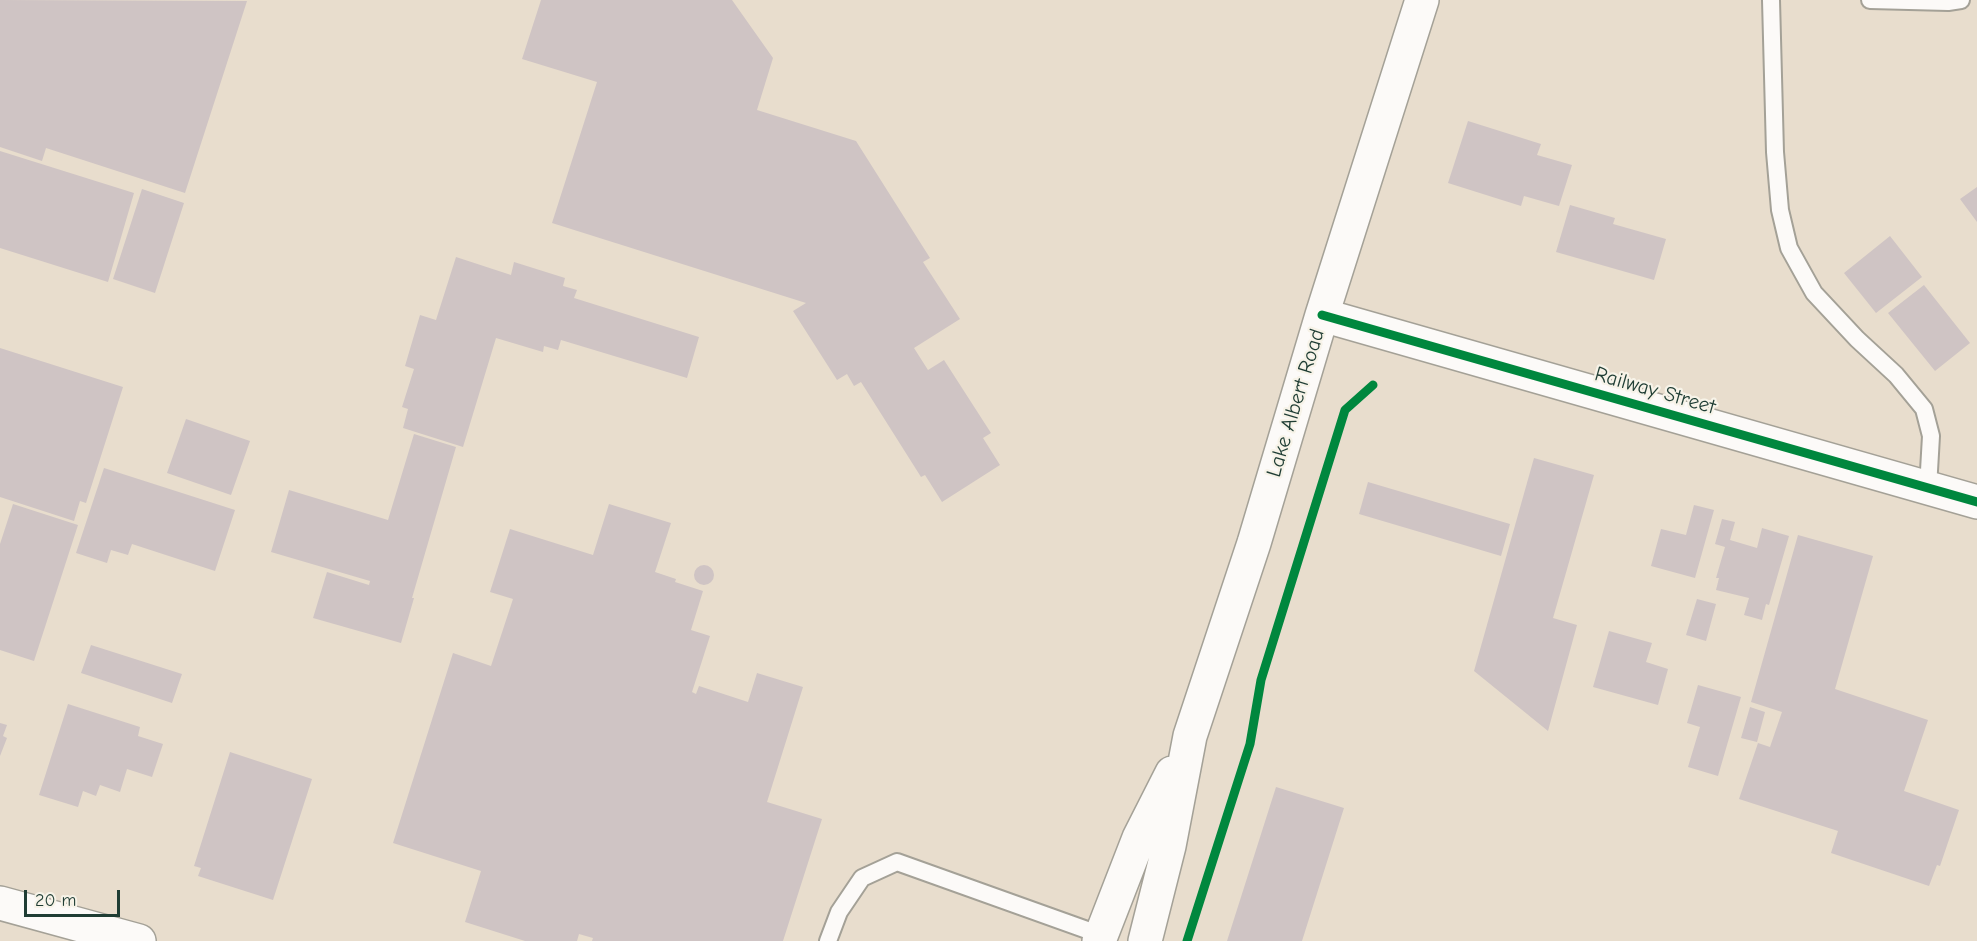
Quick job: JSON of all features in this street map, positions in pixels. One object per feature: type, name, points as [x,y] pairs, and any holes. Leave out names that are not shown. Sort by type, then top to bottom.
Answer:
[{"type":"main road","name":"Lake Albert Road","points":[[1145,941],[1169,846],[1190,736],[1254,543],[1322,315],[1422,0]]},
{"type":"main road","name":"Railway Street","points":[[1322,315],[1977,502]]},
{"type":"main road","name":"Lake Albert Road","points":[[1100,938],[1139,838],[1190,736]]},
{"type":"main road","points":[[0,903],[139,941]]},
{"type":"lane","points":[[1771,0],[1775,152],[1780,210],[1789,248],[1815,293],[1857,339],[1896,375],[1924,409],[1931,436],[1928,488]]},
{"type":"lane","points":[[1870,0],[1938,2],[1961,0]]},
{"type":"lane","points":[[828,941],[839,912],[862,878],[897,862],[1100,938]]},
{"type":"building","points":[[0,0],[247,1],[185,193],[46,148],[42,161],[0,147]]},
{"type":"building","points":[[541,0],[732,0],[773,58],[757,110],[856,141],[930,258],[923,262],[960,319],[914,348],[928,370],[944,360],[991,433],[983,438],[1000,465],[942,502],[925,475],[921,477],[861,382],[854,386],[847,374],[837,380],[793,311],[806,303],[552,223],[597,82],[522,59]]},
{"type":"building","points":[[1468,121],[1541,144],[1537,155],[1572,165],[1559,206],[1524,196],[1521,206],[1448,183]]},
{"type":"building","points":[[0,151],[134,193],[108,282],[0,248]]},
{"type":"building","points":[[1977,187],[1977,222],[1960,199]]},
{"type":"building","points":[[142,189],[184,203],[155,293],[113,279]]},
{"type":"building","points":[[1570,205],[1615,218],[1613,224],[1666,239],[1654,280],[1556,252]]},
{"type":"building","points":[[1890,236],[1922,277],[1876,313],[1844,273]]},
{"type":"building","points":[[456,257],[511,275],[514,262],[565,278],[563,286],[577,290],[574,298],[699,337],[687,378],[561,340],[558,350],[544,346],[543,352],[496,338],[463,447],[403,428],[408,409],[402,407],[414,369],[405,366],[420,315],[436,320]]},
{"type":"building","points":[[1924,285],[1970,343],[1935,371],[1888,313]]},
{"type":"building","points":[[0,348],[123,387],[86,503],[80,501],[74,521],[0,497]]},
{"type":"building","points":[[186,419],[250,441],[231,495],[167,473]]},
{"type":"building","points":[[414,434],[456,447],[401,643],[313,618],[327,572],[369,585],[370,581],[271,552],[289,490],[388,520]]},
{"type":"building","points":[[1534,458],[1594,475],[1553,618],[1577,625],[1548,731],[1474,671]]},
{"type":"building","points":[[104,468],[235,510],[215,571],[132,544],[128,555],[111,550],[107,563],[76,553]]},
{"type":"building","points":[[1368,482],[1510,524],[1501,556],[1359,514]]},
{"type":"building","points":[[13,504],[78,525],[34,661],[0,650],[0,544]]},
{"type":"building","points":[[609,504],[671,523],[655,572],[676,579],[675,582],[703,591],[691,630],[710,636],[692,692],[696,694],[699,686],[748,702],[757,673],[803,687],[767,802],[822,819],[783,941],[592,941],[593,938],[579,934],[577,941],[525,941],[465,922],[481,871],[393,843],[453,653],[491,666],[513,599],[490,592],[510,529],[593,555]]},
{"type":"building","points":[[1694,505],[1714,510],[1695,578],[1651,566],[1661,529],[1686,535]]},
{"type":"building","points":[[1722,519],[1735,522],[1730,540],[1757,548],[1762,528],[1789,536],[1769,605],[1766,604],[1762,620],[1744,615],[1749,598],[1716,590],[1719,578],[1716,578],[1725,547],[1715,544]]},
{"type":"building","points":[[1798,535],[1873,556],[1835,689],[1928,720],[1904,791],[1959,810],[1940,866],[1937,865],[1929,886],[1831,853],[1838,831],[1739,799],[1758,743],[1770,747],[1782,712],[1751,702]]},
{"type":"building","points":[[704,565],[711,568],[714,575],[711,582],[704,585],[697,582],[694,575],[697,568]]},
{"type":"building","points":[[1697,599],[1716,604],[1706,641],[1686,635]]},
{"type":"building","points":[[1609,631],[1652,643],[1646,662],[1668,669],[1658,705],[1593,687]]},
{"type":"building","points":[[91,645],[182,674],[172,703],[81,673]]},
{"type":"building","points":[[1698,685],[1741,697],[1718,776],[1688,767],[1700,727],[1687,723]]},
{"type":"building","points":[[68,704],[140,727],[138,736],[163,744],[152,777],[127,769],[120,792],[100,785],[96,796],[83,791],[78,807],[39,795]]},
{"type":"building","points":[[1750,707],[1765,712],[1757,742],[1741,738]]},
{"type":"building","points":[[0,723],[7,725],[3,736],[7,738],[0,756]]},
{"type":"building","points":[[230,752],[312,779],[273,900],[198,876],[201,868],[194,866]]},
{"type":"building","points":[[1276,787],[1344,808],[1302,941],[1227,941]]},
{"type":"cycle path","points":[[1322,315],[1977,502]]},
{"type":"cycle path","points":[[1187,941],[1250,744],[1261,680],[1345,410],[1373,385]]}]
